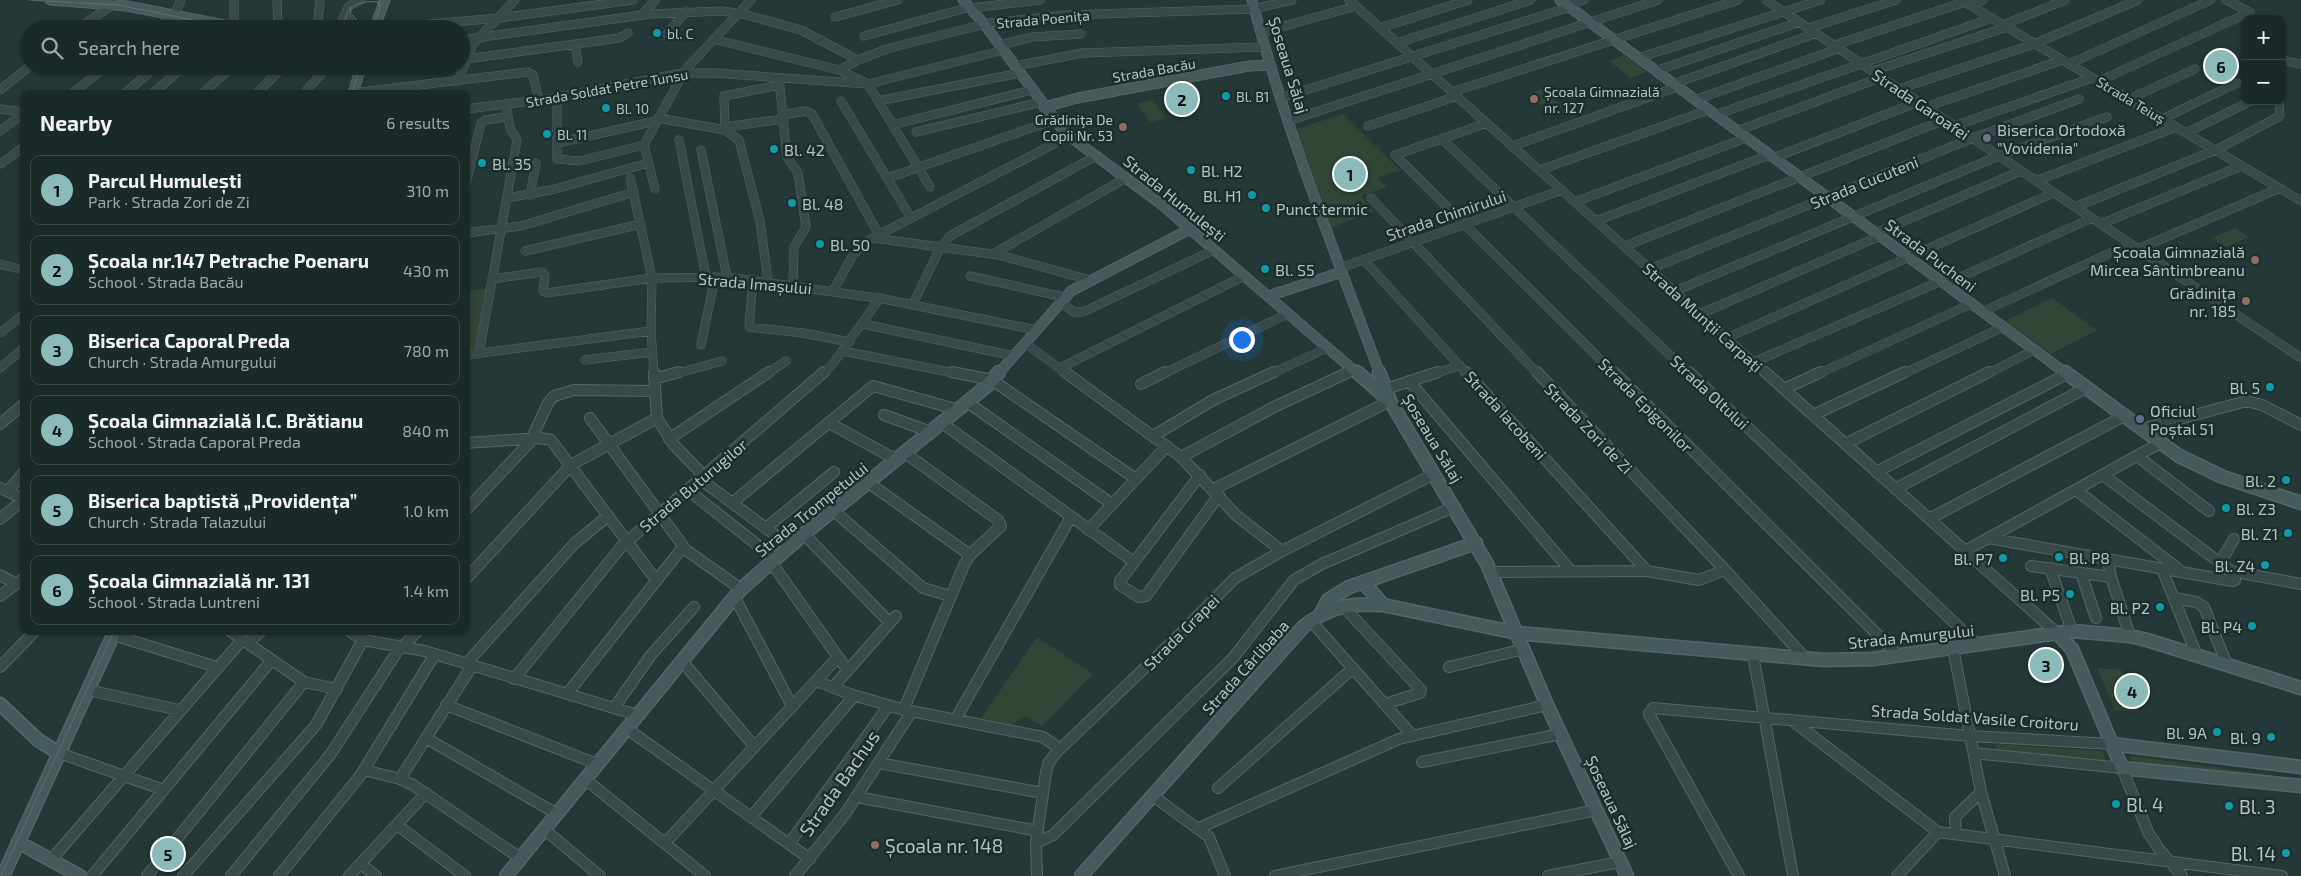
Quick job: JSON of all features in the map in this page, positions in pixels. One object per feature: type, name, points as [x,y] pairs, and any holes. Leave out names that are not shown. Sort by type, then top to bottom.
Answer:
[{"type":"street","points":[[50,0],[142,4],[174,15],[200,20]]},
{"type":"street","points":[[168,20],[174,15],[180,0]]},
{"type":"street","points":[[234,0],[234,20]]},
{"type":"street","points":[[277,0],[278,20]]},
{"type":"street","points":[[318,20],[320,0]]},
{"type":"street","points":[[342,20],[350,2],[361,0]]},
{"type":"street","points":[[377,20],[385,0]]},
{"type":"street","points":[[470,50],[473,44],[515,0]]},
{"type":"street","points":[[470,21],[632,0]]},
{"type":"street","points":[[642,15],[655,0]]},
{"type":"street","points":[[655,189],[644,146],[657,120],[683,73],[750,0]]},
{"type":"street","points":[[835,17],[898,0]]},
{"type":"street","name":"Strada Humulești","points":[[963,0],[1002,47],[1042,105],[1069,136],[1190,229],[1390,401]]},
{"type":"street","points":[[864,36],[970,7],[1040,0]]},
{"type":"street","name":"Șoseaua Sălaj","points":[[1252,0],[1280,98],[1390,401],[1476,543],[1491,572],[1547,705],[1627,876]]},
{"type":"street","name":"Strada Poenița","points":[[839,70],[858,60],[908,43],[984,24],[1066,15],[1254,9],[1292,0]]},
{"type":"street","name":"Strada Munții Carpați","points":[[1349,0],[2057,634]]},
{"type":"street","points":[[1380,28],[1468,0]]},
{"type":"street","points":[[1397,43],[1532,0]]},
{"type":"street","points":[[1280,98],[1414,58],[1566,4],[1584,0]]},
{"type":"street","points":[[1288,121],[1658,0]]},
{"type":"street","points":[[1368,126],[1614,39],[1738,0]]},
{"type":"street","name":"Strada Garoafei","points":[[1766,0],[2301,358]]},
{"type":"street","points":[[1638,58],[1821,0]]},
{"type":"street","points":[[1809,28],[1896,0]]},
{"type":"street","points":[[1695,100],[1837,46],[1965,3],[1983,0]]},
{"type":"street","points":[[1874,71],[2005,26],[2065,0]]},
{"type":"street","points":[[1899,89],[2034,44],[2138,0]]},
{"type":"street","points":[[1926,107],[2065,62],[2211,0]]},
{"type":"street","points":[[1954,126],[2096,80],[2250,12],[2226,0]]},
{"type":"street","points":[[90,20],[113,2]]},
{"type":"street","name":"Strada Teiuș","points":[[1965,3],[2301,201]]},
{"type":"street","name":"Strada Pucheni","points":[[1566,4],[2003,328],[2187,461],[2212,473],[2301,503]]},
{"type":"street","points":[[1260,33],[1356,6]]},
{"type":"street","points":[[667,34],[686,11]]},
{"type":"street","points":[[470,39],[642,15],[686,11],[737,12],[801,30],[858,60]]},
{"type":"street","points":[[344,16],[348,20]]},
{"type":"street","points":[[1540,170],[1992,18]]},
{"type":"street","points":[[1655,70],[1800,22]]},
{"type":"street","points":[[470,58],[619,38],[628,33]]},
{"type":"street","points":[[1512,146],[1817,33]]},
{"type":"street","points":[[1002,47],[1032,37],[1081,34]]},
{"type":"street","points":[[713,39],[839,70],[861,79],[868,84],[930,188]]},
{"type":"street","points":[[575,44],[578,62]]},
{"type":"street","name":"Strada Soldat Petre Tunsu","points":[[470,108],[558,97],[683,73],[714,73],[779,82],[868,84],[1002,47]]},
{"type":"street","points":[[878,101],[1082,53],[1264,47]]},
{"type":"street","points":[[2286,61],[2301,64]]},
{"type":"street","name":"Strada Bacău","points":[[1042,105],[1249,66],[1270,66]]},
{"type":"street","points":[[2129,100],[2195,69]]},
{"type":"street","points":[[379,90],[530,72],[533,75],[539,100]]},
{"type":"street","points":[[0,90],[20,74]]},
{"type":"street","points":[[76,90],[95,75]]},
{"type":"street","points":[[129,90],[146,75]]},
{"type":"street","points":[[157,90],[174,75]]},
{"type":"street","points":[[206,90],[223,75]]},
{"type":"street","points":[[260,90],[275,75]]},
{"type":"street","points":[[307,90],[321,75]]},
{"type":"street","points":[[354,90],[358,75]]},
{"type":"street","points":[[458,81],[460,75]]},
{"type":"street","points":[[1737,131],[1882,77]]},
{"type":"street","points":[[727,131],[724,96],[779,82],[787,157],[798,173],[806,227],[794,247],[794,285]]},
{"type":"street","points":[[2162,119],[2237,83]]},
{"type":"street","points":[[892,125],[1032,90]]},
{"type":"street","points":[[558,97],[557,159],[579,161],[644,146]]},
{"type":"street","name":"Strada Cucuteni","points":[[1650,269],[1972,138],[2079,99]]},
{"type":"street","points":[[841,102],[911,218]]},
{"type":"street","points":[[1596,221],[1918,102]]},
{"type":"street","points":[[478,354],[517,140],[510,131],[511,124],[507,117],[506,104]]},
{"type":"street","points":[[916,132],[1042,105]]},
{"type":"street","points":[[2186,133],[2243,105]]},
{"type":"street","points":[[2075,207],[2216,150],[2278,118],[2281,112],[2280,105]]},
{"type":"street","points":[[0,109],[20,112]]},
{"type":"street","points":[[727,131],[732,126],[805,112],[812,114],[876,236]]},
{"type":"street","points":[[0,131],[20,116]]},
{"type":"street","points":[[470,168],[481,123],[485,120],[507,117]]},
{"type":"street","points":[[1675,291],[1999,156],[2107,117]]},
{"type":"street","points":[[557,143],[657,120],[727,131],[737,138],[741,146],[760,221],[768,281]]},
{"type":"street","points":[[888,178],[1054,120]]},
{"type":"street","points":[[1624,246],[1944,120]]},
{"type":"street","points":[[1441,138],[1487,123]]},
{"type":"street","points":[[2036,181],[2176,127]]},
{"type":"street","points":[[833,291],[853,255],[864,243],[1069,136]]},
{"type":"street","name":"Strada Epigonilor","points":[[1441,138],[1395,154],[1464,225],[1897,654]]},
{"type":"street","name":"Strada Oltului","points":[[1441,138],[1978,645]]},
{"type":"street","points":[[1575,202],[1746,138]]},
{"type":"street","points":[[680,140],[710,277],[704,344],[701,345]]},
{"type":"street","points":[[0,164],[20,150]]},
{"type":"street","points":[[701,150],[727,277]]},
{"type":"street","points":[[913,304],[941,247],[950,236],[1096,156]]},
{"type":"street","points":[[530,195],[536,163]]},
{"type":"street","points":[[507,198],[530,195],[648,163]]},
{"type":"street","points":[[2101,224],[2241,166]]},
{"type":"street","points":[[1700,314],[2022,171]]},
{"type":"street","points":[[630,178],[652,278],[651,331],[657,418],[669,439],[702,478],[790,546]]},
{"type":"street","points":[[993,254],[1126,178]]},
{"type":"street","points":[[2138,249],[2280,188]]},
{"type":"street","name":"Strada Chimirului","points":[[1268,296],[1413,242],[1562,190]]},
{"type":"street","points":[[470,233],[500,230],[530,224],[634,192]]},
{"type":"street","points":[[1727,338],[2053,192]]},
{"type":"street","name":"Strada Zori de Zi","points":[[1370,198],[1724,570],[1806,659]]},
{"type":"street","points":[[1754,362],[2092,218]]},
{"type":"street","points":[[525,251],[641,224]]},
{"type":"street","name":"Strada Trompetului","points":[[509,875],[520,858],[737,592],[804,534],[901,457],[992,380],[1062,300],[1090,280],[1190,229]]},
{"type":"street","points":[[876,236],[993,254],[1090,280]]},
{"type":"street","points":[[1982,312],[2130,244]]},
{"type":"street","points":[[970,276],[1062,300],[1072,311],[1083,312],[1214,250]]},
{"type":"street","name":"Strada Iacobeni","points":[[1364,260],[1647,571]]},
{"type":"street","points":[[0,264],[20,269]]},
{"type":"street","name":"Strada Imașului","points":[[492,280],[542,272],[545,276],[543,291],[547,293],[652,278],[727,277],[768,281],[880,298],[1036,330]]},
{"type":"street","points":[[1060,368],[1244,276]]},
{"type":"street","points":[[753,280],[749,327],[803,333],[850,342]]},
{"type":"street","name":"Strada Buturugilor","points":[[514,679],[627,541],[820,377],[850,342],[880,298]]},
{"type":"street","points":[[1784,389],[1971,304]]},
{"type":"street","points":[[1141,384],[1287,314]]},
{"type":"street","points":[[0,333],[20,317]]},
{"type":"street","points":[[863,324],[1014,356]]},
{"type":"street","points":[[1813,415],[2003,328]]},
{"type":"street","points":[[470,355],[651,331]]},
{"type":"street","points":[[1025,343],[1181,457],[1243,521],[1282,551]]},
{"type":"street","points":[[1153,436],[1213,400],[1327,348]]},
{"type":"street","points":[[1845,444],[2034,350]]},
{"type":"street","points":[[0,368],[20,351]]},
{"type":"street","points":[[843,351],[992,380],[1136,479]]},
{"type":"street","points":[[585,360],[652,352]]},
{"type":"street","points":[[654,379],[722,361]]},
{"type":"street","points":[[669,439],[786,361]]},
{"type":"street","points":[[1181,457],[1274,407],[1354,370],[1368,373],[1374,370],[1376,362]]},
{"type":"street","points":[[1386,389],[1460,365]]},
{"type":"street","points":[[1876,472],[2067,374]]},
{"type":"street","points":[[1409,382],[1570,570]]},
{"type":"street","points":[[732,503],[873,386],[963,406],[1112,504]]},
{"type":"street","points":[[1895,489],[2086,388]]},
{"type":"street","points":[[470,506],[532,439],[549,401],[558,394],[574,390],[655,391]]},
{"type":"street","points":[[1200,475],[1134,562],[1120,584],[1143,598],[1164,571],[1216,492],[1390,401]]},
{"type":"street","points":[[2142,429],[2247,401],[2262,405],[2301,425]]},
{"type":"street","points":[[0,424],[20,407]]},
{"type":"street","points":[[884,415],[931,432]]},
{"type":"street","points":[[1929,519],[2124,416]]},
{"type":"street","points":[[590,418],[683,547],[737,592],[792,706]]},
{"type":"street","points":[[470,575],[572,466],[657,418]]},
{"type":"street","points":[[829,423],[901,457],[998,520],[1001,526],[970,555],[869,483]]},
{"type":"street","points":[[942,423],[1134,562]]},
{"type":"street","points":[[470,443],[532,439],[551,440],[656,580]]},
{"type":"street","points":[[1965,551],[2160,442]]},
{"type":"street","points":[[1088,530],[1167,446]]},
{"type":"street","points":[[2137,456],[2209,511]]},
{"type":"street","points":[[766,528],[834,472]]},
{"type":"street","name":"Strada Grapei","points":[[1037,876],[1036,843],[1049,762],[1060,749],[1177,637],[1227,585],[1244,571],[1434,474]]},
{"type":"street","points":[[2103,475],[2234,572],[2301,584]]},
{"type":"street","points":[[20,476],[4,490],[20,497]]},
{"type":"street","points":[[688,490],[773,561],[848,671]]},
{"type":"street","points":[[2076,490],[2184,572]]},
{"type":"street","points":[[0,519],[20,502]]},
{"type":"street","points":[[1036,843],[1053,835],[1233,658],[1294,580],[1322,564],[1454,507]]},
{"type":"street","points":[[834,511],[923,588],[950,596]]},
{"type":"street","points":[[400,779],[469,665],[574,544],[608,516]]},
{"type":"street","points":[[955,720],[1071,517]]},
{"type":"street","points":[[804,534],[893,619],[834,686]]},
{"type":"street","points":[[1988,538],[2232,581],[2235,580],[2234,572]]},
{"type":"street","points":[[2220,563],[2234,539]]},
{"type":"street","name":"Strada Cârlibaba","points":[[1081,876],[1316,617],[1330,598],[1363,582],[1476,543]]},
{"type":"street","points":[[567,694],[683,547]]},
{"type":"street","name":"Strada Bachus","points":[[796,876],[857,797],[879,763],[908,710],[950,596],[970,555]]},
{"type":"street","points":[[2108,560],[2110,577],[2130,636]]},
{"type":"street","points":[[2031,566],[2110,577]]},
{"type":"street","points":[[2050,568],[2072,631]]},
{"type":"street","points":[[2162,569],[2197,656]]},
{"type":"street","points":[[1491,572],[1647,571],[1699,580],[1724,570]]},
{"type":"street","points":[[2081,573],[2096,618]]},
{"type":"street","points":[[0,575],[20,581]]},
{"type":"street","points":[[0,596],[20,581]]},
{"type":"street","points":[[1363,582],[1384,605]]},
{"type":"street","points":[[2174,598],[2196,602],[2204,607],[2227,665]]},
{"type":"street","name":"Strada Amurgului","points":[[1316,617],[1343,606],[1384,605],[1518,633],[1753,655],[1849,660],[1978,645],[2072,631],[2130,636],[2301,688]]},
{"type":"street","points":[[1343,606],[1421,690],[1420,693],[1385,704]]},
{"type":"street","points":[[614,708],[650,655],[694,607]]},
{"type":"street","points":[[1316,617],[1353,668],[1412,735]]},
{"type":"street","points":[[2057,634],[2072,649],[2148,832],[2182,876]]},
{"type":"street","points":[[0,668],[31,635]]},
{"type":"street","points":[[3,876],[113,635]]},
{"type":"street","points":[[120,635],[217,667]]},
{"type":"street","points":[[236,635],[304,682],[337,689]]},
{"type":"street","points":[[50,860],[217,667],[245,641],[255,635]]},
{"type":"street","points":[[355,635],[363,640],[435,654],[637,715]]},
{"type":"street","points":[[231,876],[330,755],[402,647],[414,635]]},
{"type":"street","points":[[183,876],[305,738],[325,711],[363,640]]},
{"type":"street","points":[[1953,648],[1981,792],[2005,876]]},
{"type":"street","points":[[1449,667],[1524,649]]},
{"type":"street","points":[[279,876],[364,770],[435,654]]},
{"type":"street","points":[[1753,655],[1793,876]]},
{"type":"street","points":[[665,843],[838,657]]},
{"type":"street","points":[[681,660],[754,746]]},
{"type":"street","points":[[92,876],[271,661]]},
{"type":"street","points":[[1218,788],[1353,668]]},
{"type":"street","points":[[816,681],[834,686],[854,696],[908,710],[1043,738],[1060,749]]},
{"type":"street","points":[[146,876],[304,682]]},
{"type":"street","points":[[88,690],[180,710]]},
{"type":"street","points":[[751,817],[854,696]]},
{"type":"street","points":[[0,704],[38,740],[59,753],[164,790]]},
{"type":"street","points":[[446,704],[596,764]]},
{"type":"street","points":[[789,844],[889,705]]},
{"type":"street","points":[[1199,828],[1399,739],[1547,705]]},
{"type":"street","name":"Strada Soldat Vasile Croitoru","points":[[1739,876],[1649,714],[1650,710],[1656,707],[1794,722],[1970,736],[2112,744],[2301,767]]},
{"type":"street","points":[[1794,722],[1938,832],[2282,876]]},
{"type":"street","points":[[626,728],[810,859]]},
{"type":"street","points":[[1422,762],[1560,734]]},
{"type":"street","points":[[426,738],[557,814]]},
{"type":"street","points":[[1974,753],[2301,786]]},
{"type":"street","points":[[879,763],[1044,793]]},
{"type":"street","points":[[2273,764],[2284,784]]},
{"type":"street","points":[[364,770],[400,779],[426,793],[520,858]]},
{"type":"street","points":[[585,779],[705,876]]},
{"type":"street","points":[[1956,834],[1955,817],[1981,792]]},
{"type":"street","points":[[349,876],[426,793]]},
{"type":"street","points":[[1153,796],[1199,828],[1212,843],[1225,876]]},
{"type":"street","points":[[857,797],[1038,831]]},
{"type":"street","points":[[1275,876],[1596,810]]},
{"type":"street","points":[[397,825],[465,876]]},
{"type":"street","points":[[544,829],[600,876]]},
{"type":"street","points":[[1897,876],[1938,832]]},
{"type":"street","points":[[18,842],[80,876]]},
{"type":"street","points":[[1548,876],[1620,862]]},
{"type":"street","points":[[361,864],[376,876]]},
{"type":"green space","points":[[1624,55],[1647,72],[1631,78],[1609,61]]},
{"type":"green space","points":[[1542,89],[1563,106],[1548,111],[1528,94]]},
{"type":"green space","points":[[1153,100],[1166,118],[1150,122],[1137,104]]},
{"type":"green space","points":[[1343,114],[1400,170],[1378,178],[1387,187],[1361,196],[1374,212],[1330,228],[1296,129]]},
{"type":"green space","points":[[2235,228],[2249,237],[2226,247],[2211,238]]},
{"type":"green space","points":[[488,288],[477,350],[470,351],[470,290]]},
{"type":"green space","points":[[2052,298],[2097,330],[2051,354],[2005,321]]},
{"type":"green space","points":[[1037,637],[1093,674],[1042,726],[1024,716],[1013,725],[981,718]]},
{"type":"green space","points":[[2097,668],[2121,670],[2139,712],[2115,710]]},
{"type":"green space","points":[[1995,744],[2102,751],[2107,763],[1998,754]]},
{"type":"green space","points":[[2130,756],[2272,775],[2274,779],[2133,764]]},
{"type":"tram line","points":[[29,0],[118,5],[194,20]]},
{"type":"tram line","points":[[375,20],[381,5],[378,1]]},
{"type":"tram line","points":[[357,20],[350,13],[351,8],[354,6],[360,3],[377,2],[380,7]]},
{"type":"tram line","points":[[345,20],[350,7]]},
{"type":"tram line","points":[[353,90],[357,75]]},
{"type":"tram line","points":[[1,876],[112,635]]},
{"type":"place","name":"bl. C","points":[[657,33]]},
{"type":"place","name":"Școala Gimnazială nr. 131","points":[[2221,66]]},
{"type":"place","name":"Bl. B1","points":[[1226,96]]},
{"type":"place","name":"Școala nr.147 Petrache Poenaru","points":[[1182,99]]},
{"type":"place","name":"Școala Gimnazială nr. 127","points":[[1534,99]]},
{"type":"place","name":"Bl. 10","points":[[606,108]]},
{"type":"place","name":"Grădiniţa De Copii Nr. 53","points":[[1123,127]]},
{"type":"place","name":"Bl. 11","points":[[547,134]]},
{"type":"place","name":"Biserica Ortodoxă \"Vovidenia\"","points":[[1987,138]]},
{"type":"place","name":"Bl. 42","points":[[774,149]]},
{"type":"place","name":"Bl. 35","points":[[482,163]]},
{"type":"place","name":"Bl. H2","points":[[1191,170]]},
{"type":"place","name":"Parcul Humulești","points":[[1350,174]]},
{"type":"place","name":"Bl. H1","points":[[1252,195]]},
{"type":"place","name":"Bl. 48","points":[[792,203]]},
{"type":"place","name":"Punct termic","points":[[1266,208]]},
{"type":"place","name":"Bl. 50","points":[[820,244]]},
{"type":"place","name":"Școala Gimnazială Mircea Sântimbreanu","points":[[2255,260]]},
{"type":"place","name":"Bl. S5","points":[[1265,269]]},
{"type":"place","name":"Grădinița nr. 185","points":[[2246,301]]},
{"type":"place","name":"Bl. 5","points":[[2270,387]]},
{"type":"place","name":"Oficiul Poștal 51","points":[[2140,419]]},
{"type":"place","name":"Bl. 2","points":[[2286,480]]},
{"type":"place","name":"Bl. Z3","points":[[2226,508]]},
{"type":"place","name":"Bl. Z1","points":[[2288,533]]},
{"type":"place","name":"Bl. P8","points":[[2059,557]]},
{"type":"place","name":"Bl. P7","points":[[2003,558]]},
{"type":"place","name":"Bl. Z4","points":[[2265,565]]},
{"type":"place","name":"Bl. P5","points":[[2070,594]]},
{"type":"place","name":"Bl. P2","points":[[2160,607]]},
{"type":"place","name":"Bl. P4","points":[[2252,626]]},
{"type":"place","name":"Biserica Caporal Preda","points":[[2046,665]]},
{"type":"place","name":"Școala Gimnazială I.C. Brătianu","points":[[2132,691]]},
{"type":"place","name":"Bl. 9A","points":[[2217,732]]},
{"type":"place","name":"Bl. 9","points":[[2271,737]]},
{"type":"place","name":"Bl. 4","points":[[2116,804]]},
{"type":"place","name":"Bl. 3","points":[[2229,806]]},
{"type":"place","name":"Școala nr. 148","points":[[875,845]]},
{"type":"place","name":"Bl. 14","points":[[2286,853]]},
{"type":"place","name":"Biserica baptistă „Providența”","points":[[168,854]]}]
